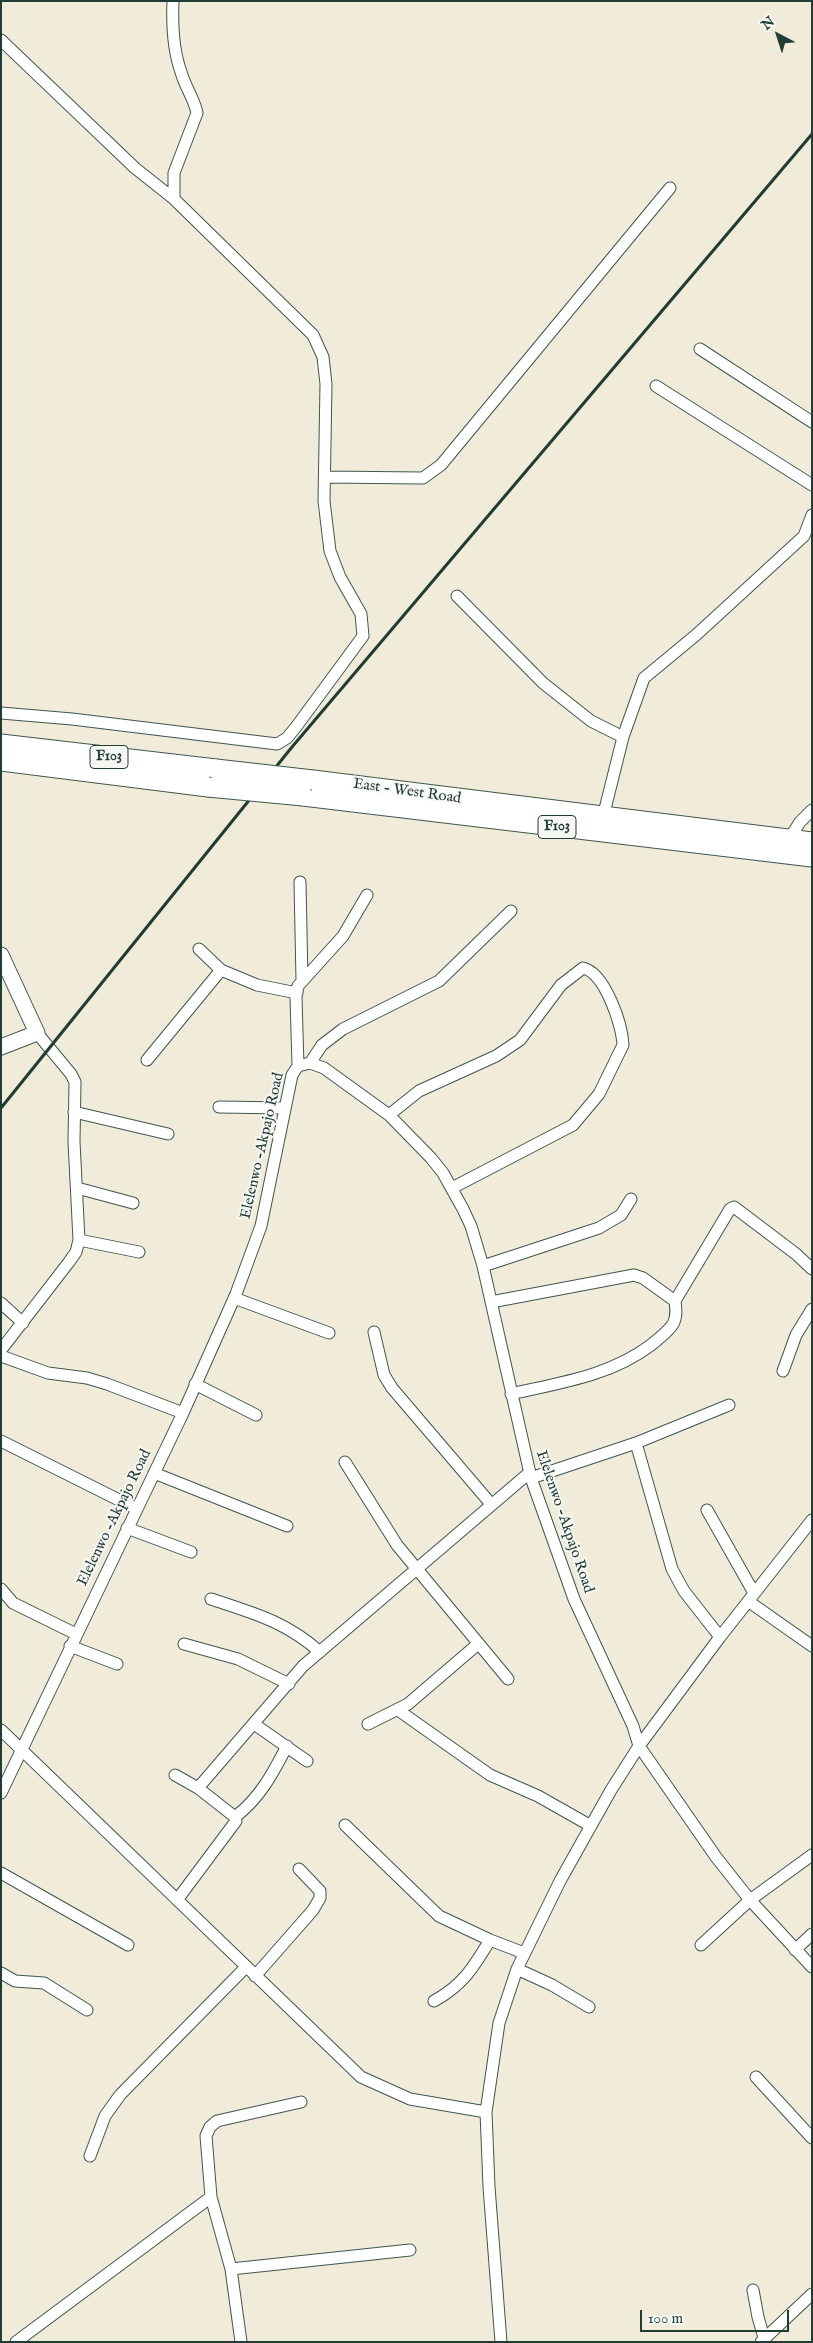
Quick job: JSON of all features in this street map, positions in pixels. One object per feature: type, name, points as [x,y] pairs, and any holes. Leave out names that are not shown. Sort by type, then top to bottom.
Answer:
[{"type":"main road","name":"East - West Road","points":[[1,744],[313,780],[812,842]]},
{"type":"main road","name":"East - West Road","points":[[1,761],[812,857]]},
{"type":"street","points":[[173,1],[172,24],[180,72],[195,104],[196,113],[174,173],[174,198]]},
{"type":"street","points":[[1,40],[134,168],[174,198],[313,335],[323,357],[326,384],[324,502],[330,551],[340,577],[361,614],[363,636],[287,738],[277,744],[72,719],[1,713]]},
{"type":"street","points":[[325,477],[423,478],[441,465],[670,188]]},
{"type":"street","points":[[700,349],[812,422]]},
{"type":"street","points":[[656,386],[812,485]]},
{"type":"street","points":[[603,817],[623,737],[644,678],[696,635],[804,536],[812,514]]},
{"type":"street","points":[[457,596],[544,683],[591,720],[623,737]]},
{"type":"street","points":[[788,839],[800,822],[812,810]]},
{"type":"street","points":[[300,882],[302,980]]},
{"type":"street","points":[[298,1066],[297,993],[302,980],[343,936],[367,895]]},
{"type":"street","points":[[310,1063],[322,1045],[343,1029],[439,980],[511,911]]},
{"type":"street","points":[[199,948],[221,970],[257,985],[297,993]]},
{"type":"street","points":[[1,955],[37,1032],[71,1074],[75,1089],[74,1112],[79,1240],[76,1252],[70,1262],[1,1350]]},
{"type":"street","points":[[389,1115],[419,1091],[506,1050],[520,1040],[533,1025],[561,985],[583,968],[595,974],[609,997],[623,1045],[599,1094],[573,1125],[452,1188]]},
{"type":"street","points":[[147,1060],[221,970]]},
{"type":"street","points":[[1,1047],[37,1032]]},
{"type":"street","name":"Elelenwo -Akpajo Road","points":[[1,1793],[126,1528],[183,1413],[234,1298],[254,1249],[260,1226],[292,1075],[298,1066],[310,1063],[324,1068],[389,1115],[431,1158],[452,1188],[471,1226],[483,1266],[530,1476],[574,1599],[633,1726],[639,1746],[716,1857],[750,1900],[812,1967]]},
{"type":"street","points":[[219,1107],[286,1108]]},
{"type":"street","points":[[74,1112],[168,1134]]},
{"type":"street","points":[[77,1188],[133,1203]]},
{"type":"street","points":[[483,1266],[599,1228],[621,1215],[631,1199]]},
{"type":"street","points":[[511,1394],[584,1377],[636,1356],[672,1325],[676,1314],[675,1301],[730,1209],[734,1207],[796,1254],[812,1269]]},
{"type":"street","points":[[79,1240],[139,1252]]},
{"type":"street","points":[[491,1302],[634,1274],[639,1275],[675,1301]]},
{"type":"street","points":[[234,1298],[329,1333]]},
{"type":"street","points":[[1,1303],[23,1323]]},
{"type":"street","points":[[783,1371],[796,1335],[812,1309]]},
{"type":"street","points":[[374,1332],[384,1375],[392,1388],[491,1504]]},
{"type":"street","points":[[1,1356],[48,1372],[87,1378],[107,1384],[183,1413]]},
{"type":"street","points":[[195,1384],[256,1414]]},
{"type":"street","points":[[198,1788],[303,1666],[491,1504],[530,1476],[636,1443],[729,1405]]},
{"type":"street","points":[[1,1441],[137,1509]]},
{"type":"street","points":[[636,1443],[672,1570],[684,1591],[720,1637]]},
{"type":"street","points":[[345,1462],[383,1526],[508,1680]]},
{"type":"street","points":[[154,1474],[287,1526]]},
{"type":"street","points":[[707,1510],[751,1597],[812,1646]]},
{"type":"street","points":[[501,2342],[489,2187],[486,2112],[499,2023],[517,1968],[591,1826],[639,1746],[720,1637],[812,1520]]},
{"type":"street","points":[[126,1528],[191,1552]]},
{"type":"street","points":[[1,1589],[13,1603],[76,1634]]},
{"type":"street","points":[[210,1599],[274,1620],[299,1634],[320,1652]]},
{"type":"street","points":[[184,1644],[238,1660],[289,1684]]},
{"type":"street","points":[[368,1724],[398,1710],[478,1644]]},
{"type":"street","points":[[70,1646],[117,1664]]},
{"type":"street","points":[[398,1710],[490,1775],[538,1796],[591,1826]]},
{"type":"street","points":[[254,1724],[307,1761]]},
{"type":"street","points":[[1,1730],[22,1748],[360,2076],[410,2099],[486,2112]]},
{"type":"street","points":[[235,1817],[247,1808],[260,1792],[287,1746]]},
{"type":"street","points":[[175,1775],[198,1788],[235,1817]]},
{"type":"street","points":[[177,1900],[236,1821],[235,1817]]},
{"type":"street","points":[[345,1825],[439,1916],[490,1940],[524,1953]]},
{"type":"street","points":[[701,1945],[750,1900],[812,1854]]},
{"type":"street","points":[[255,1976],[313,1910],[320,1898],[320,1891],[299,1868]]},
{"type":"street","points":[[1,1873],[128,1946]]},
{"type":"street","points":[[795,1950],[812,1934]]},
{"type":"street","points":[[434,2001],[463,1981],[490,1940]]},
{"type":"street","points":[[90,2156],[105,2116],[120,2095],[246,1967]]},
{"type":"street","points":[[517,1968],[552,1985],[589,2007]]},
{"type":"street","points":[[1,1973],[15,1981],[44,1983],[87,2010]]},
{"type":"street","points":[[756,2078],[812,2138]]},
{"type":"street","points":[[241,2342],[231,2270],[211,2197],[206,2136],[212,2124],[217,2121],[301,2102]]},
{"type":"street","points":[[16,2342],[211,2197]]},
{"type":"street","points":[[231,2270],[410,2250]]},
{"type":"street","points":[[753,2290],[763,2340]]},
{"type":"street","points":[[763,2340],[812,2294]]},
{"type":"railway","points":[[1,1108],[292,747],[812,134]]}]
